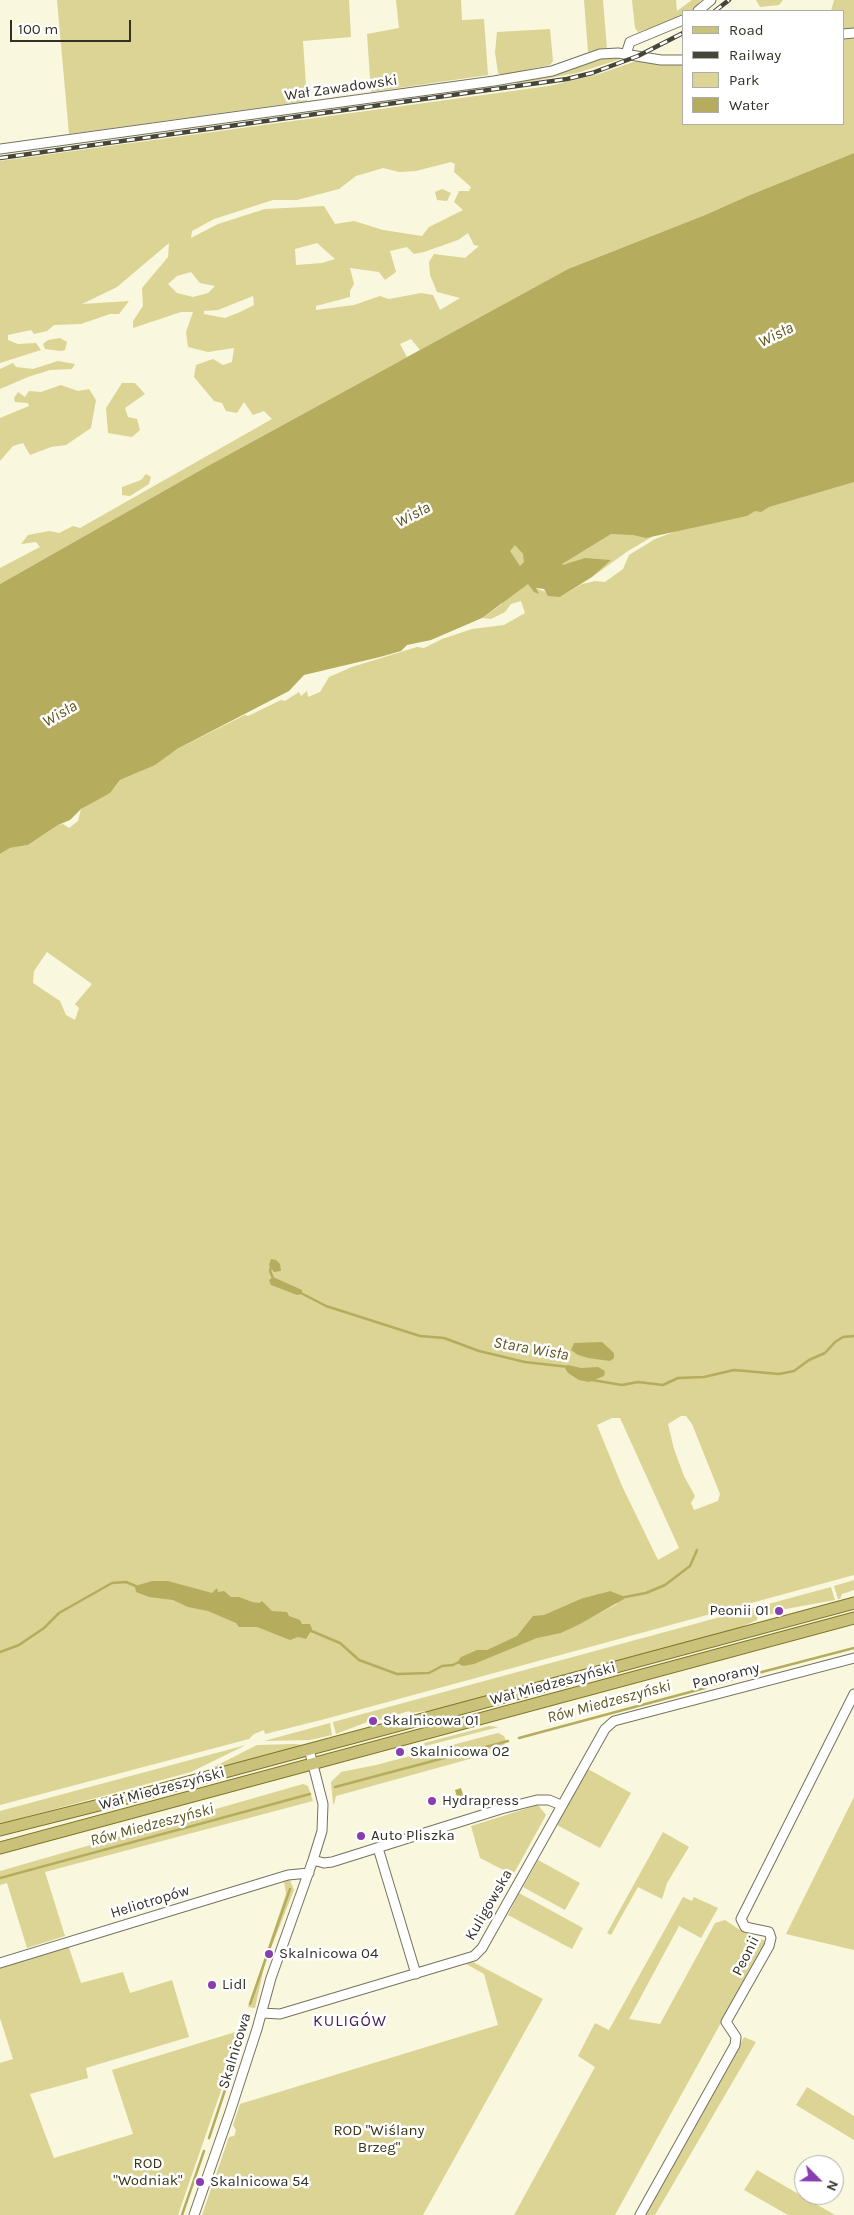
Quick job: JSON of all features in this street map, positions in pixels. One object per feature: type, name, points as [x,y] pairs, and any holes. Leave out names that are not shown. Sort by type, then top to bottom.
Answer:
[{"type":"main road","name":"Wał Miedzeszyński","points":[[0,1830],[140,1795],[854,1603]]},
{"type":"main road","name":"Wał Miedzeszyński","points":[[0,1848],[854,1618]]},
{"type":"street","points":[[699,10],[711,0]]},
{"type":"street","points":[[626,54],[630,42],[682,20]]},
{"type":"street","name":"Wał Zawadowski","points":[[0,149],[494,81],[552,71],[600,54],[626,54],[661,60],[682,60]]},
{"type":"street","name":"Panoramy","points":[[561,1805],[605,1729],[614,1721],[854,1658]]},
{"type":"street","name":"Peonii","points":[[640,2215],[735,2045],[736,2039],[726,2022],[769,1946],[771,1938],[769,1932],[745,1927],[741,1919],[854,1694]]},
{"type":"street","name":"Skalnicowa","points":[[194,2215],[262,2014],[280,1951],[309,1873],[324,1816],[321,1793],[309,1749]]},
{"type":"street","points":[[313,1860],[324,1863],[332,1862],[502,1809],[537,1800],[549,1800],[561,1805]]},
{"type":"street","name":"Kuligowska","points":[[262,2014],[280,2014],[474,1956],[482,1948],[561,1805]]},
{"type":"street","points":[[378,1848],[416,1974]]},
{"type":"street","name":"Heliotropów","points":[[0,1963],[288,1875],[309,1873]]},
{"type":"green space","points":[[57,0],[349,0],[351,37],[303,41],[307,101],[69,134]]},
{"type":"green space","points":[[396,0],[461,0],[462,20],[484,19],[488,75],[371,92],[367,34],[399,28]]},
{"type":"green space","points":[[584,0],[603,0],[607,49],[588,52]]},
{"type":"green space","points":[[632,0],[676,0],[677,11],[692,0],[701,0],[694,10],[682,10],[682,17],[638,32],[635,28]]},
{"type":"green space","points":[[756,0],[783,0],[779,5],[760,7]]},
{"type":"green space","points":[[834,0],[854,0],[854,28],[844,30],[844,10],[831,10]]},
{"type":"green space","points":[[550,29],[553,61],[550,65],[502,75],[498,73],[495,52],[497,32]]},
{"type":"green space","points":[[854,37],[854,153],[568,269],[420,350],[411,339],[400,344],[407,357],[206,467],[0,584],[0,568],[40,547],[36,542],[21,544],[28,535],[49,531],[59,533],[73,526],[80,528],[272,419],[264,411],[253,415],[244,402],[237,413],[226,411],[222,403],[214,401],[194,377],[196,365],[213,359],[223,365],[232,362],[234,348],[208,352],[188,347],[186,332],[193,312],[181,312],[133,328],[133,321],[143,306],[142,288],[168,257],[169,243],[117,287],[82,304],[129,301],[119,314],[110,314],[81,324],[54,325],[47,331],[34,334],[31,330],[8,335],[8,340],[18,344],[36,343],[41,350],[0,363],[0,161],[549,86],[599,74],[636,61],[669,65],[682,64],[682,125],[844,125],[844,38]],"holes":[[[451,162],[455,164],[454,172],[471,187],[469,191],[459,191],[454,202],[463,210],[429,227],[422,236],[383,230],[354,221],[335,224],[324,206],[265,209],[218,224],[191,238],[192,231],[214,219],[273,200],[297,200],[339,189],[356,176],[383,168],[399,172],[416,171]],[[468,233],[474,245],[479,246],[465,258],[434,254],[429,262],[430,275],[437,292],[460,298],[440,310],[433,295],[421,293],[389,299],[380,296],[354,305],[316,310],[316,306],[350,297],[350,291],[354,284],[350,268],[379,272],[385,280],[396,272],[390,251],[407,247],[414,254],[424,252],[458,240]],[[317,243],[335,259],[322,263],[296,265],[295,249]],[[191,272],[200,283],[215,286],[208,293],[193,297],[177,293],[168,284],[177,276]],[[253,296],[254,305],[225,318],[204,314],[204,311],[218,310]]]},
{"type":"green space","points":[[624,58],[577,73],[517,84],[517,82],[554,74],[600,59]]},
{"type":"green space","points":[[442,189],[451,193],[447,201],[437,200],[435,192]]},
{"type":"green space","points":[[60,338],[67,342],[65,350],[45,349],[43,344],[48,340]]},
{"type":"green space","points":[[58,361],[75,364],[72,369],[50,370],[0,389],[0,369],[13,363],[16,367],[33,369]]},
{"type":"green space","points":[[122,383],[135,383],[145,394],[125,408],[128,417],[137,419],[140,430],[132,437],[108,433],[106,408]]},
{"type":"green space","points":[[61,385],[78,391],[89,389],[96,400],[91,428],[66,445],[51,447],[30,455],[23,443],[13,446],[0,461],[0,418],[29,406],[28,403],[15,402],[14,398],[18,392],[25,397],[29,391],[41,392]]},
{"type":"green space","points":[[854,434],[854,1575],[325,1719],[265,1734],[264,1730],[254,1734],[249,1739],[0,1805],[0,854],[10,848],[28,845],[58,825],[63,824],[69,828],[78,821],[81,809],[114,788],[120,780],[141,771],[177,749],[245,715],[248,716],[281,700],[285,701],[299,692],[301,696],[307,691],[308,697],[320,692],[329,677],[352,667],[417,647],[424,648],[442,639],[472,629],[504,625],[525,613],[521,601],[511,604],[505,612],[491,619],[482,618],[502,604],[506,553],[516,541],[523,554],[535,588],[560,597],[582,584],[595,581],[605,582],[623,569],[629,555],[655,539],[679,530],[666,533]],"holes":[[[47,952],[92,984],[75,1004],[79,1008],[75,1020],[66,1015],[60,1001],[33,983],[34,971]],[[681,1416],[686,1416],[692,1424],[720,1494],[718,1501],[694,1510],[691,1503],[695,1496],[684,1476],[674,1449],[668,1424]],[[612,1418],[620,1418],[679,1548],[658,1560],[622,1486],[597,1425]],[[610,1591],[617,1604],[561,1633],[553,1631],[583,1598]]]},
{"type":"green space","points":[[146,474],[151,477],[149,484],[130,496],[122,495],[122,487],[141,480]]},
{"type":"green space","points":[[606,528],[657,534],[628,551],[592,577],[600,569],[558,566]]},
{"type":"green space","points":[[854,1580],[854,1590],[842,1594],[840,1599],[838,1599],[834,1586]]},
{"type":"green space","points":[[831,1587],[835,1600],[775,1611],[775,1613],[757,1618],[757,1620],[739,1628],[441,1709],[410,1713],[409,1711],[376,1721],[375,1719],[336,1734],[333,1722]]},
{"type":"green space","points":[[330,1723],[332,1735],[310,1740],[264,1741]]},
{"type":"green space","points":[[489,1726],[499,1727],[425,1746],[424,1743]]},
{"type":"green space","points":[[498,1733],[504,1736],[506,1741],[502,1750],[336,1796],[334,1805],[333,1803],[331,1782],[341,1772],[376,1765]]},
{"type":"green space","points":[[246,1745],[191,1772],[0,1824],[0,1811]]},
{"type":"green space","points":[[257,1745],[305,1745],[204,1772]]},
{"type":"green space","points":[[588,1769],[631,1793],[600,1848],[557,1825]]},
{"type":"green space","points":[[303,1784],[308,1786],[313,1801],[45,1872],[65,1936],[27,1948],[7,1883],[0,1885],[0,1871]]},
{"type":"green space","points":[[854,1797],[854,1950],[786,1934]]},
{"type":"green space","points":[[538,1805],[546,1815],[513,1875],[480,1858],[471,1826]]},
{"type":"green space","points":[[663,1832],[689,1847],[667,1883],[662,1899],[638,1887],[611,1935],[607,1933]]},
{"type":"green space","points":[[538,1860],[580,1883],[565,1910],[523,1887]]},
{"type":"green space","points":[[290,1880],[294,1890],[265,1963],[255,2008],[248,2007],[286,1894],[284,1882]]},
{"type":"green space","points":[[519,1893],[583,1928],[572,1949],[508,1915]]},
{"type":"green space","points":[[683,1897],[692,1901],[694,1897],[718,1908],[701,1938],[679,1926],[629,2019],[660,2024],[715,1923],[725,1920],[743,1932],[766,1941],[615,2215],[514,2215],[595,2067],[578,2056],[595,2023],[609,2030]]},
{"type":"green space","name":"ROD \"Wodniak\"","points":[[68,1945],[81,1983],[123,1972],[130,1993],[172,1980],[189,2037],[86,2068],[88,2078],[30,2094],[54,2158],[133,2134],[112,2070],[242,2030],[178,2215],[0,2215],[0,2063],[13,2059],[0,2018],[0,1966]]},
{"type":"green space","name":"ROD \"Wiślany Brzeg\"","points":[[473,1962],[543,1999],[423,2215],[202,2215],[229,2137],[235,2134],[236,2130],[233,2125],[240,2104],[498,2025],[484,1974],[466,1964]]},
{"type":"green space","points":[[744,2037],[756,2042],[655,2215],[644,2215]]},
{"type":"green space","points":[[807,2087],[854,2116],[854,2140],[796,2105]]},
{"type":"green space","points":[[757,2170],[794,2191],[794,2205],[818,2205],[835,2215],[788,2215],[744,2190]]},
{"type":"water","name":"Wisła","points":[[854,153],[854,482],[769,507],[761,512],[755,511],[747,516],[646,538],[633,535],[611,534],[562,564],[585,558],[611,560],[592,577],[560,597],[548,596],[544,589],[536,588],[539,594],[534,592],[528,584],[482,618],[431,640],[407,645],[401,651],[380,657],[304,675],[289,691],[177,749],[155,765],[120,780],[110,793],[81,809],[70,820],[58,825],[28,845],[10,848],[0,854],[0,584],[206,467],[568,269],[705,215]],"holes":[[[515,545],[523,554],[524,562],[520,566],[510,551]]]},
{"type":"water","points":[[271,1259],[276,1260],[280,1264],[281,1271],[274,1272],[269,1265]]},
{"type":"water","points":[[273,1277],[302,1290],[302,1294],[297,1295],[271,1285],[269,1280]]},
{"type":"water","points":[[602,1342],[614,1353],[614,1358],[610,1361],[588,1358],[578,1355],[571,1350],[574,1343]]},
{"type":"water","points":[[568,1365],[581,1368],[598,1367],[605,1371],[604,1376],[589,1382],[579,1380],[568,1373],[565,1368]]},
{"type":"water","points":[[152,1581],[168,1581],[212,1593],[217,1588],[218,1592],[224,1591],[231,1597],[239,1597],[259,1603],[262,1601],[272,1611],[287,1612],[289,1616],[300,1620],[302,1624],[310,1624],[312,1629],[306,1639],[298,1637],[290,1640],[257,1627],[239,1627],[236,1623],[208,1611],[188,1607],[173,1600],[149,1597],[136,1592],[135,1586]]},
{"type":"water","points":[[610,1591],[623,1596],[624,1599],[561,1633],[537,1638],[474,1664],[463,1666],[457,1663],[461,1657],[477,1650],[487,1650],[517,1636],[533,1616],[544,1615],[583,1598]]},
{"type":"water","points":[[461,1788],[466,1805],[460,1807],[455,1790]]},
{"type":"waterway","name":"Stara Wisła","points":[[271,1267],[270,1271],[273,1278]]},
{"type":"waterway","name":"Stara Wisła","points":[[299,1292],[326,1306],[420,1336],[444,1338],[479,1351],[525,1362],[569,1367]]},
{"type":"waterway","name":"Stara Wisła","points":[[592,1380],[622,1385],[638,1382],[663,1385],[678,1378],[704,1377],[734,1370],[779,1374],[794,1371],[809,1360],[825,1353],[835,1342],[843,1337],[854,1336]]},
{"type":"waterway","points":[[620,1598],[646,1593],[665,1585],[690,1566],[697,1550]]},
{"type":"waterway","points":[[0,1652],[19,1645],[44,1628],[59,1613],[112,1583],[126,1582],[138,1587]]},
{"type":"waterway","points":[[309,1630],[340,1643],[359,1660],[397,1674],[429,1673],[442,1666],[453,1665],[459,1662]]},
{"type":"waterway","name":"Rów Miedzeszyński","points":[[712,1685],[854,1648]]},
{"type":"waterway","name":"Rów Miedzeszyński","points":[[519,1738],[705,1688]]},
{"type":"waterway","name":"Rów Miedzeszyński","points":[[335,1787],[508,1741]]},
{"type":"waterway","name":"Rów Miedzeszyński","points":[[0,1878],[310,1794]]},
{"type":"waterway","points":[[250,2004],[290,1889]]},
{"type":"waterway","points":[[209,2138],[234,2063]]},
{"type":"waterway","points":[[182,2215],[204,2151]]},
{"type":"railway","points":[[716,10],[729,0]]},
{"type":"railway","points":[[0,158],[567,79],[592,73],[638,56],[682,34]]},
{"type":"place","name":"Peonii 01","points":[[779,1611]]},
{"type":"place","name":"Skalnicowa 01","points":[[373,1721]]},
{"type":"place","name":"Skalnicowa 02","points":[[400,1752]]},
{"type":"place","name":"Hydrapress","points":[[432,1801]]},
{"type":"place","name":"Auto Pliszka","points":[[361,1836]]},
{"type":"place","name":"Skalnicowa 04","points":[[269,1954]]},
{"type":"place","name":"Lidl","points":[[212,1985]]},
{"type":"place","name":"Skalnicowa 54","points":[[200,2182]]},
{"type":"district","name":"KULIGÓW","points":[[350,2021]]}]
